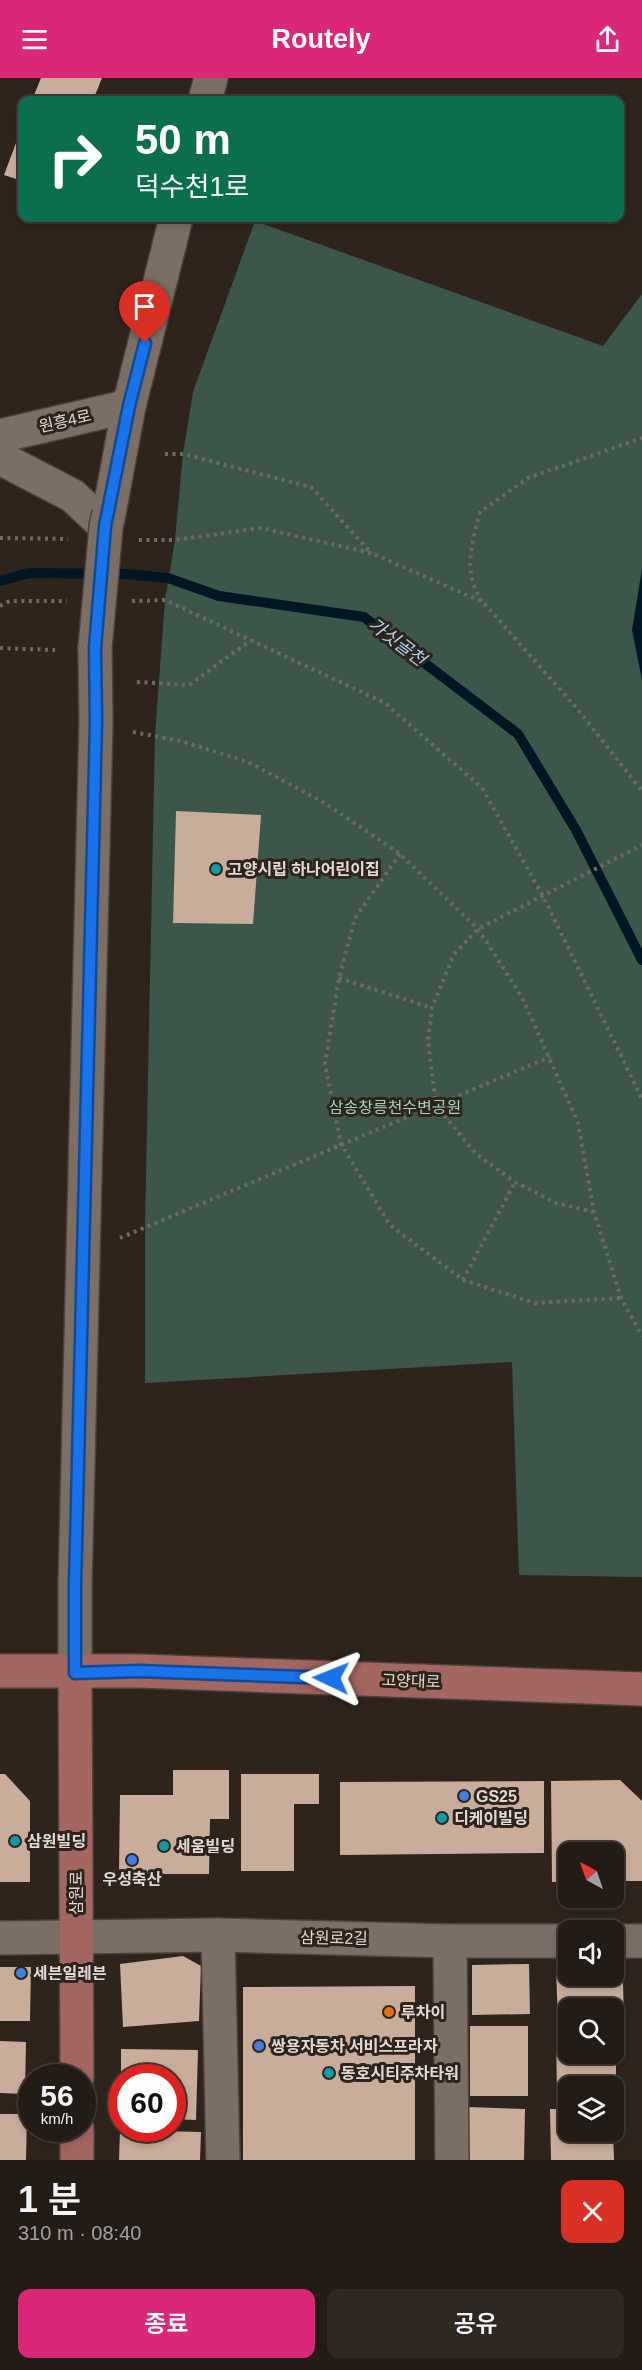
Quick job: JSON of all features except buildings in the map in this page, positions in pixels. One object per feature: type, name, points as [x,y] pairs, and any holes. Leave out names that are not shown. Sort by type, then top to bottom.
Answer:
[{"type":"main road","name":"고양대로","points":[[0,1671],[151,1672],[642,1689]]},
{"type":"main road","name":"삼원로","points":[[75,1673],[77,2064]]},
{"type":"main road","points":[[77,2142],[77,2160]]},
{"type":"street","points":[[206,96],[211,78]]},
{"type":"street","points":[[75,1673],[75,1586],[96,734],[95,648],[114,526],[129,406],[175,222]]},
{"type":"street","name":"원흥4로","points":[[0,436],[129,406]]},
{"type":"street","points":[[0,458],[73,496],[114,526]]},
{"type":"street","points":[[218,1935],[223,2160]]},
{"type":"street","name":"삼원로2길","points":[[0,1938],[218,1935],[450,1941],[558,1941]]},
{"type":"street","points":[[450,1941],[452,2160]]},
{"type":"street","points":[[624,1941],[642,1941]]},
{"type":"path","points":[[642,438],[528,478],[480,512],[471,551],[473,588],[579,711],[642,791]]},
{"type":"path","points":[[165,454],[183,454],[311,487],[370,553]]},
{"type":"path","points":[[114,526],[175,540],[261,528],[370,553],[483,602]]},
{"type":"path","points":[[0,538],[70,539]]},
{"type":"path","points":[[129,601],[165,600],[385,703],[482,788],[543,896],[642,1099]]},
{"type":"path","points":[[0,606],[10,601],[70,601]]},
{"type":"path","points":[[137,682],[189,685],[251,639]]},
{"type":"path","points":[[0,648],[55,650]]},
{"type":"path","points":[[134,732],[181,741],[248,762],[326,803],[400,854],[478,929],[522,997],[578,1123],[594,1212],[621,1298],[642,1336]]},
{"type":"path","points":[[594,1212],[556,1203],[515,1182],[475,1153],[436,1105],[428,1041],[432,1008],[454,954],[478,929],[642,845]]},
{"type":"path","points":[[400,854],[355,918],[339,978],[325,1064],[341,1144],[390,1225],[463,1280],[535,1303],[621,1298]]},
{"type":"path","points":[[339,978],[432,1008]]},
{"type":"path","points":[[120,1238],[550,1057]]},
{"type":"path","points":[[463,1280],[515,1182]]},
{"type":"green space","name":"삼송창릉천수변공원","points":[[255,222],[603,346],[642,294],[642,1577],[519,1575],[512,1362],[145,1383],[145,1226],[155,735],[165,600],[175,540],[183,454],[193,392]]},
{"type":"water","points":[[642,569],[642,680],[632,630]]},
{"type":"waterway","name":"가싯골천","points":[[0,581],[29,573],[125,574],[168,578],[219,596],[364,617],[518,734],[576,830],[642,960]]},
{"type":"place","name":"고양시립 하나어린이집","points":[[216,869]]},
{"type":"place","name":"GS25","points":[[464,1796]]},
{"type":"place","name":"디케이빌딩","points":[[442,1818]]},
{"type":"place","name":"삼원빌딩","points":[[15,1841]]},
{"type":"place","name":"세움빌딩","points":[[164,1846]]},
{"type":"place","name":"우성축산","points":[[132,1860]]},
{"type":"place","name":"세븐일레븐","points":[[21,1973]]},
{"type":"place","name":"루차이","points":[[389,2012]]},
{"type":"place","name":"쌍용자동차 서비스프라자","points":[[259,2046]]},
{"type":"place","name":"동호시티주차타워","points":[[329,2073]]},
{"type":"route","points":[[145,343],[129,406],[105,526],[95,648],[96,722],[75,1586],[75,1673],[139,1671],[331,1678]]}]
